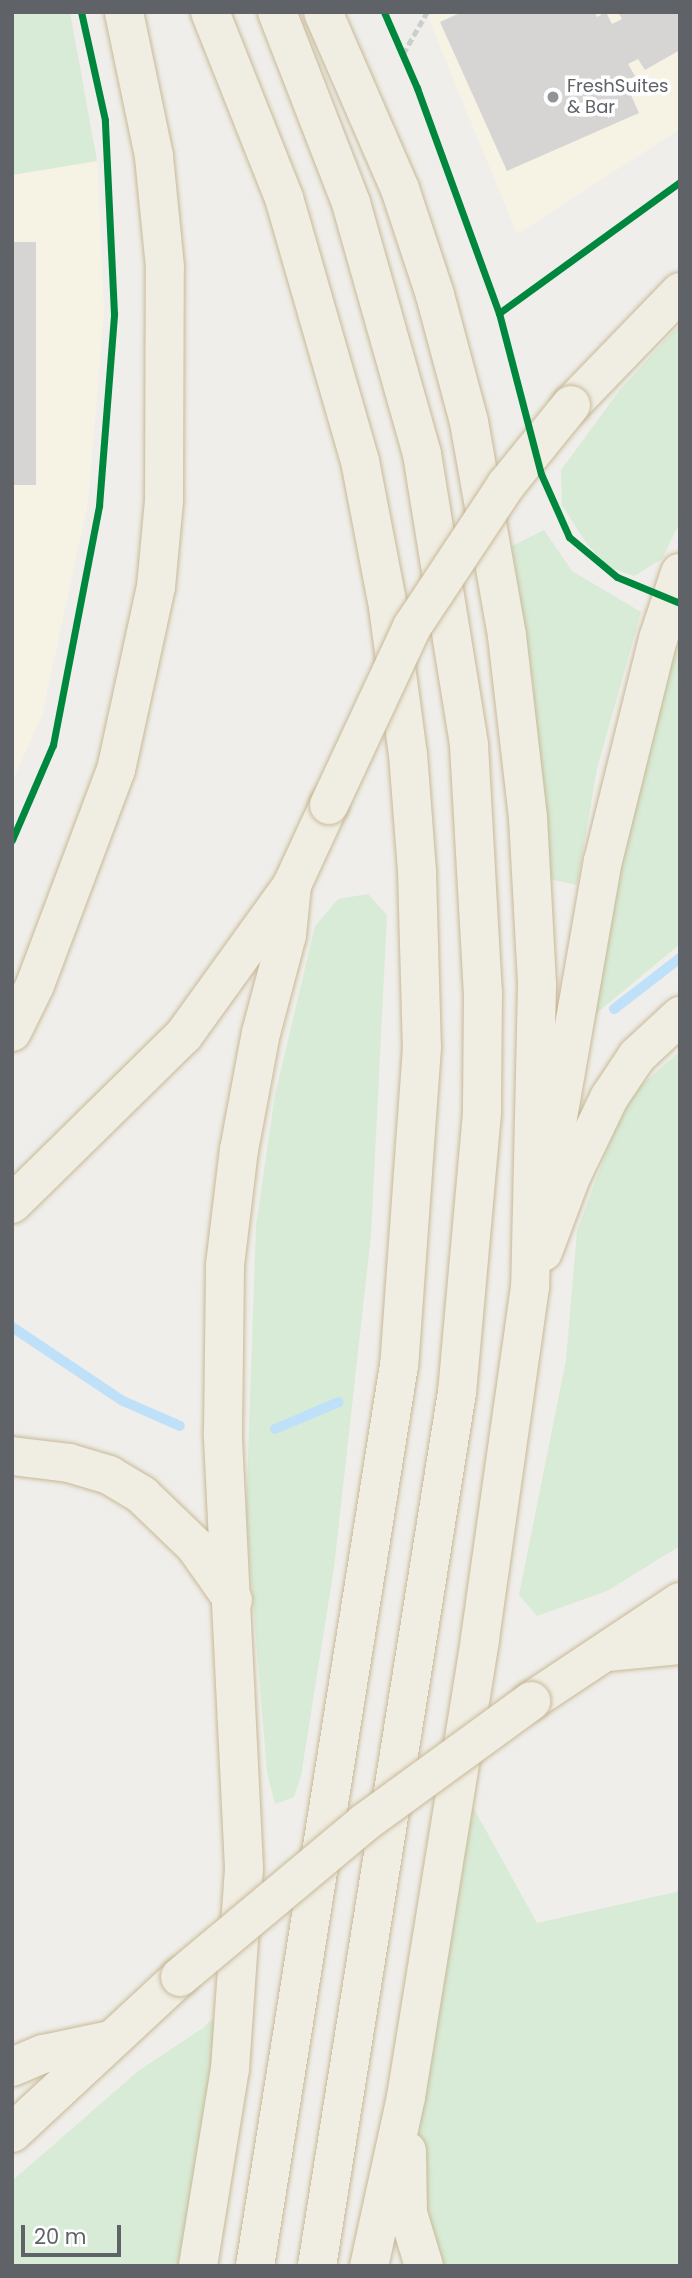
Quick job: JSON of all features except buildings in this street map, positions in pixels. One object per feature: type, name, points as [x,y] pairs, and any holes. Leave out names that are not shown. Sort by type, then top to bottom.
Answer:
[{"type":"highway","points":[[12,1031],[36,985],[116,770],[156,587],[164,500],[165,267],[154,156],[124,12]]},
{"type":"highway","points":[[210,12],[284,198],[360,461],[388,607],[408,754],[417,872],[421,1011],[419,1129],[399,1365],[255,2266]]},
{"type":"highway","points":[[277,12],[351,203],[422,454],[469,745],[483,992],[482,1113],[457,1392],[317,2266]]},
{"type":"highway","points":[[323,12],[400,189],[435,295],[469,422],[507,635],[528,817],[537,985],[535,1233],[530,1287],[406,2097],[369,2266]]},
{"type":"highway","points":[[12,1204],[184,1035],[292,885],[412,627],[506,485],[571,405],[680,292]]},
{"type":"highway","points":[[535,1233],[560,1119],[603,861],[657,639],[680,573]]},
{"type":"highway","points":[[198,2266],[239,1988],[244,1868],[223,1432],[225,1265],[239,1150],[261,1033],[287,935],[292,885]]},
{"type":"highway","points":[[530,1287],[571,1177],[609,1098],[637,1056],[680,1016]]},
{"type":"highway","points":[[12,1456],[69,1463],[110,1475],[142,1495],[195,1546],[233,1600]]},
{"type":"highway","points":[[12,2133],[180,1977],[364,1823],[598,1653],[680,1602]]},
{"type":"highway","points":[[598,1653],[680,1645]]},
{"type":"highway","points":[[12,2067],[44,2054],[112,2039]]},
{"type":"highway","points":[[406,2097],[408,2213],[424,2266]]},
{"type":"path","points":[[402,54],[426,12]]},
{"type":"shaded area","name":"FreshSuites & Bar","points":[[426,12],[680,12],[680,129],[517,234]]},
{"type":"shaded area","points":[[97,161],[104,311],[88,502],[42,715],[12,782],[12,175]]},
{"type":"green space","points":[[12,12],[70,12],[97,161],[12,175]]},
{"type":"green space","points":[[680,324],[680,522],[662,559],[634,576],[608,567],[587,544],[562,505],[561,470],[619,391]]},
{"type":"green space","points":[[544,530],[572,571],[641,612],[597,769],[577,885],[549,879],[532,674],[512,546]]},
{"type":"green space","points":[[674,646],[680,646],[680,944],[592,1017],[640,757]]},
{"type":"green space","points":[[368,894],[387,915],[371,1235],[334,1568],[301,1776],[294,1797],[275,1804],[267,1773],[246,1515],[256,1225],[275,1095],[315,926],[338,899]]},
{"type":"green space","points":[[680,1051],[680,1546],[607,1591],[537,1616],[519,1595],[566,1360],[577,1231],[626,1099]]},
{"type":"green space","points":[[473,1807],[537,1923],[680,1891],[680,2266],[436,2266],[420,2211],[418,2137]]},
{"type":"green space","points":[[222,2010],[181,2266],[12,2266],[12,2181],[137,2072],[203,2028]]},
{"type":"waterway","points":[[614,1009],[680,958]]},
{"type":"waterway","points":[[12,1327],[123,1401],[180,1426]]},
{"type":"waterway","points":[[275,1429],[339,1402]]},
{"type":"cycle path","points":[[12,840],[53,745],[99,506],[114,314],[105,120],[81,12]]},
{"type":"cycle path","points":[[384,12],[417,88],[499,313],[541,474],[569,537],[617,577],[680,603]]},
{"type":"cycle path","points":[[499,313],[680,182]]},
{"type":"place","name":"FreshSuites & Bar","points":[[553,97]]}]
